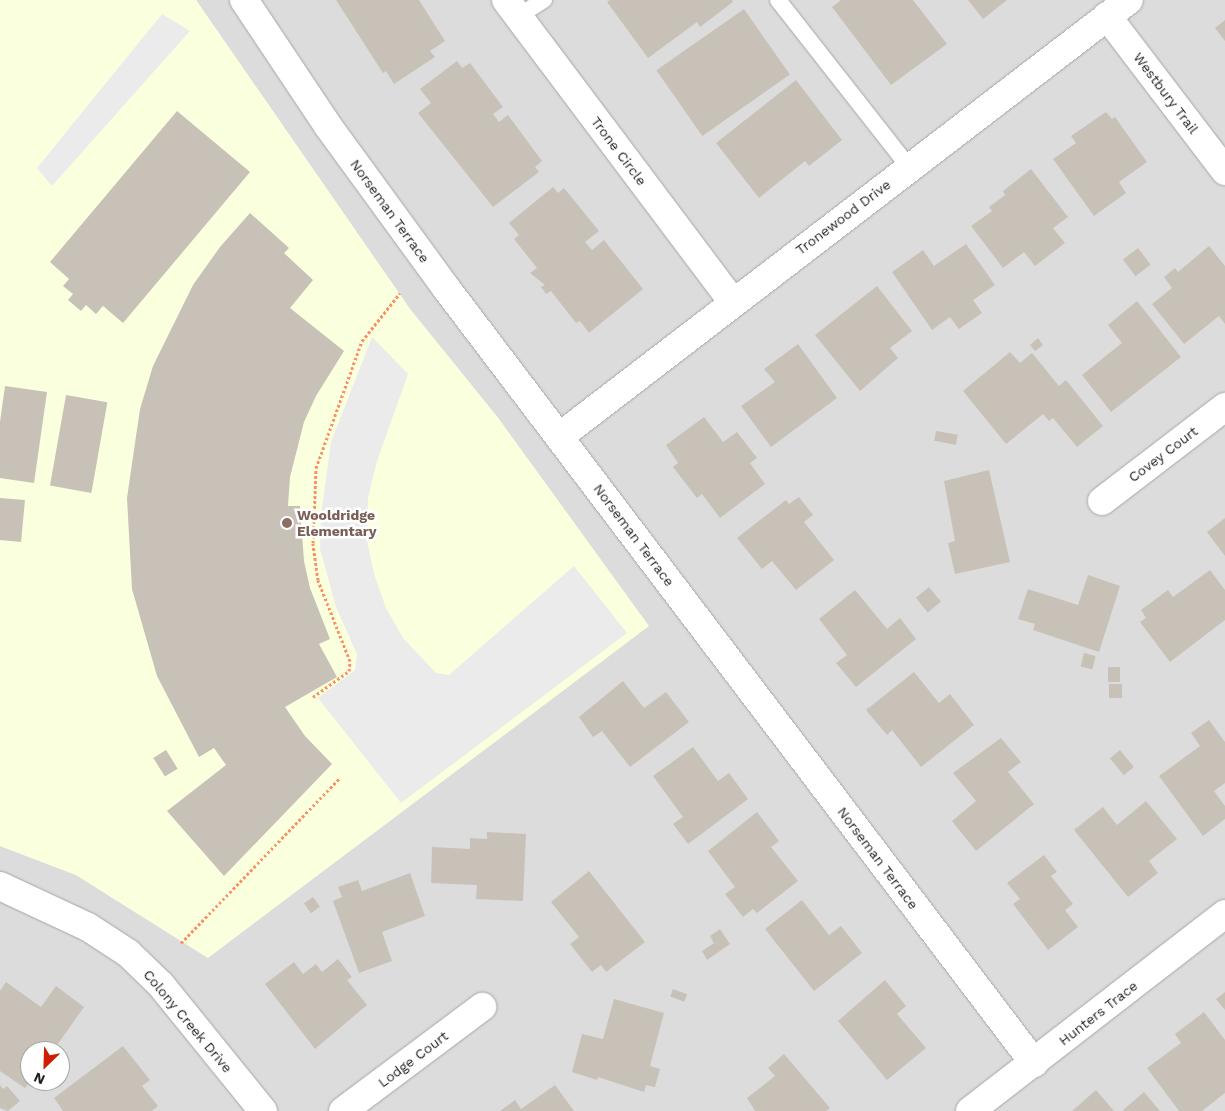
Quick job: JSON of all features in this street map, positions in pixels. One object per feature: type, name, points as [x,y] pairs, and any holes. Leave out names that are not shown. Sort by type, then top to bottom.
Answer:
[{"type":"street","name":"Norseman Terrace","points":[[244,0],[328,126],[559,437],[1034,1063]]},
{"type":"street","name":"Tronewood Drive","points":[[559,437],[732,301],[1129,0]]},
{"type":"street","name":"Trone Circle","points":[[513,8],[732,301]]},
{"type":"street","name":"Westbury Trail","points":[[1107,16],[1225,171]]},
{"type":"street","name":"Covey Court","points":[[1102,500],[1225,406]]},
{"type":"street","name":"Colony Creek Drive","points":[[0,886],[88,927],[128,953],[161,985],[262,1111]]},
{"type":"street","name":"Hunters Trace","points":[[970,1111],[1225,914]]},
{"type":"street","name":"Lodge Court","points":[[343,1111],[482,1007]]},
{"type":"lane","points":[[513,8],[544,0]]},
{"type":"lane","points":[[778,0],[909,167]]},
{"type":"path","points":[[313,697],[349,670],[350,661],[318,580],[313,543],[316,468],[362,341],[400,294]]},
{"type":"path","points":[[181,943],[340,778]]},
{"type":"shaded area","name":"Wooldridge Elementary","points":[[0,0],[196,0],[410,309],[499,419],[649,626],[208,958],[76,875],[0,846]]},
{"type":"shaded area","points":[[196,0],[1225,0],[1225,1111],[0,1111],[0,846],[76,875],[208,958],[499,419],[410,309]]},
{"type":"shaded area","points":[[162,14],[190,31],[52,186],[37,168]]},
{"type":"shaded area","points":[[372,337],[408,374],[377,461],[368,498],[367,540],[374,574],[386,608],[403,638],[436,673],[449,675],[574,566],[627,633],[401,803],[318,698],[355,670],[357,654],[336,607],[320,549],[321,515],[331,442]]},
{"type":"building","points":[[336,0],[419,0],[445,41],[430,51],[435,57],[394,84],[386,71],[383,73]]},
{"type":"building","points":[[610,0],[732,0],[733,2],[700,27],[697,22],[648,58],[607,2]]},
{"type":"building","points":[[841,0],[913,0],[947,44],[891,85],[832,7]]},
{"type":"building","points":[[968,0],[1007,0],[983,19]]},
{"type":"building","points":[[744,9],[790,75],[702,136],[656,70]]},
{"type":"building","points":[[1225,20],[1225,41],[1215,28]]},
{"type":"building","points":[[457,61],[462,68],[470,63],[503,107],[493,114],[499,122],[508,115],[542,161],[535,167],[539,172],[493,207],[418,113],[431,103],[420,89]]},
{"type":"building","points":[[796,80],[842,140],[809,166],[805,161],[759,198],[716,143]]},
{"type":"building","points":[[177,111],[250,172],[123,323],[103,306],[96,314],[86,305],[81,311],[68,300],[73,294],[63,286],[69,279],[50,262]]},
{"type":"building","points":[[1106,112],[1112,119],[1115,117],[1147,162],[1119,182],[1126,193],[1094,216],[1053,159],[1076,143],[1071,136]]},
{"type":"building","points":[[1031,169],[1068,217],[1053,228],[1065,243],[1035,266],[1024,252],[1003,268],[971,226],[992,211],[989,207],[1005,195],[1003,191]]},
{"type":"building","points":[[553,187],[558,193],[564,188],[599,231],[585,242],[592,250],[604,240],[643,289],[589,333],[580,321],[576,323],[551,291],[546,294],[541,287],[545,285],[530,273],[537,268],[514,239],[519,235],[509,223]]},
{"type":"building","points":[[250,213],[289,248],[284,253],[313,280],[290,308],[344,351],[316,396],[304,422],[290,477],[288,506],[300,506],[304,561],[310,588],[330,639],[319,644],[337,677],[285,707],[305,736],[332,764],[224,876],[167,811],[226,765],[214,748],[199,757],[157,676],[132,589],[127,498],[140,409],[153,366],[193,285],[220,247]]},
{"type":"building","points":[[966,244],[995,285],[973,300],[982,313],[959,329],[950,317],[932,330],[892,272],[923,250],[934,266]]},
{"type":"building","points":[[1209,246],[1225,266],[1225,324],[1219,316],[1184,344],[1152,304],[1172,288],[1164,277],[1175,268],[1178,272]]},
{"type":"building","points":[[1138,248],[1151,265],[1135,276],[1123,259]]},
{"type":"building","points":[[877,286],[912,331],[890,348],[898,358],[860,391],[815,335]]},
{"type":"building","points":[[1137,301],[1181,357],[1111,412],[1082,375],[1122,343],[1108,325]]},
{"type":"building","points":[[1038,338],[1043,345],[1035,351],[1030,345]]},
{"type":"building","points":[[798,344],[837,398],[771,447],[741,406],[775,382],[764,369]]},
{"type":"building","points":[[1010,352],[1020,363],[1032,353],[1059,386],[1066,380],[1103,426],[1077,447],[1053,418],[1049,421],[1043,414],[1006,444],[963,391]]},
{"type":"building","points":[[5,386],[47,392],[34,483],[0,478],[0,422]]},
{"type":"building","points":[[66,395],[107,402],[91,493],[50,486]]},
{"type":"building","points":[[704,417],[723,442],[737,432],[757,458],[750,463],[765,484],[720,518],[702,494],[697,498],[673,467],[678,463],[666,445]]},
{"type":"building","points":[[936,431],[958,435],[956,445],[934,441]]},
{"type":"building","points":[[989,470],[1010,562],[955,574],[948,543],[955,541],[944,481]]},
{"type":"building","points":[[799,497],[813,515],[804,522],[834,560],[796,590],[772,561],[762,569],[737,538],[786,500],[789,504]]},
{"type":"building","points":[[0,498],[25,500],[21,542],[0,540]]},
{"type":"building","points":[[1225,518],[1225,556],[1207,532]]},
{"type":"building","points":[[1210,570],[1225,590],[1225,620],[1170,662],[1140,622],[1146,618],[1141,610],[1168,590],[1173,597]]},
{"type":"building","points":[[1088,575],[1120,586],[1099,652],[1033,630],[1035,624],[1018,619],[1028,589],[1078,605]]},
{"type":"building","points":[[929,587],[941,602],[928,612],[916,598]]},
{"type":"building","points":[[855,590],[887,629],[900,618],[916,639],[856,687],[836,663],[847,655],[819,619]]},
{"type":"building","points":[[1084,653],[1096,656],[1092,669],[1081,667]]},
{"type":"building","points":[[1108,667],[1120,667],[1120,682],[1108,682]]},
{"type":"building","points":[[914,672],[939,703],[950,694],[974,725],[921,767],[892,730],[887,735],[866,710]]},
{"type":"building","points":[[623,681],[644,708],[666,692],[689,722],[630,767],[602,731],[593,737],[579,717]]},
{"type":"building","points":[[1109,684],[1122,684],[1122,698],[1109,698]]},
{"type":"building","points":[[1209,720],[1225,742],[1225,783],[1214,791],[1225,806],[1225,819],[1203,836],[1159,776],[1200,746],[1191,733]]},
{"type":"building","points":[[1001,738],[1021,762],[1008,772],[1034,804],[976,851],[952,821],[976,801],[953,773]]},
{"type":"building","points":[[693,747],[718,781],[729,773],[748,799],[688,844],[673,824],[683,817],[653,776]]},
{"type":"building","points":[[166,750],[178,769],[165,777],[153,758]]},
{"type":"building","points":[[1120,750],[1134,767],[1124,775],[1110,758]]},
{"type":"building","points":[[1146,801],[1177,839],[1149,861],[1158,873],[1128,897],[1074,830],[1103,807],[1117,825]]},
{"type":"building","points":[[757,812],[779,841],[771,847],[798,881],[757,913],[753,909],[743,917],[725,894],[735,887],[708,851]]},
{"type":"building","points":[[487,832],[526,834],[523,901],[476,899],[477,885],[431,883],[432,847],[470,849],[470,838],[487,839]]},
{"type":"building","points":[[1044,855],[1057,872],[1051,876],[1073,904],[1065,910],[1078,927],[1048,950],[1013,904],[1020,899],[1007,883]]},
{"type":"building","points":[[589,871],[645,942],[606,972],[601,965],[592,972],[570,944],[579,937],[551,902]]},
{"type":"building","points":[[410,873],[425,916],[382,932],[392,961],[359,973],[333,901],[342,897],[338,887],[358,880],[362,891]]},
{"type":"building","points":[[313,897],[320,907],[311,913],[304,903]]},
{"type":"building","points":[[802,900],[829,935],[841,926],[862,953],[814,991],[765,929]]},
{"type":"building","points":[[720,929],[730,944],[707,960],[702,951],[714,943],[710,936]]},
{"type":"building","points":[[338,959],[352,977],[347,980],[367,1005],[315,1049],[265,984],[294,962],[303,974],[316,964],[322,972]]},
{"type":"building","points":[[885,980],[906,1006],[897,1014],[926,1048],[887,1080],[838,1021]]},
{"type":"building","points":[[6,982],[41,1007],[56,986],[84,1007],[60,1041],[20,1041],[20,1085],[0,1071],[0,991]]},
{"type":"building","points":[[673,989],[687,994],[684,1002],[670,997]]},
{"type":"building","points":[[1225,992],[1225,1010],[1216,999]]},
{"type":"building","points":[[614,999],[664,1013],[650,1066],[660,1069],[655,1087],[646,1085],[644,1092],[598,1077],[597,1080],[572,1072],[582,1034],[603,1039]]},
{"type":"building","points":[[1204,1012],[1225,1040],[1225,1093],[1202,1111],[1179,1111],[1147,1068],[1181,1043],[1175,1034]]},
{"type":"building","points":[[123,1046],[150,1080],[142,1086],[158,1106],[152,1111],[63,1111],[54,1098],[63,1091],[70,1091],[70,1086]]},
{"type":"building","points":[[784,1054],[830,1108],[826,1111],[755,1111],[747,1098],[775,1076],[768,1068]]},
{"type":"building","points":[[0,1085],[3,1089],[7,1086],[20,1101],[8,1111],[0,1108]]},
{"type":"building","points":[[555,1085],[574,1111],[500,1111],[515,1100],[521,1109]]},
{"type":"building","points":[[1096,1090],[1114,1111],[1072,1111]]},
{"type":"building","points":[[1144,1092],[1160,1111],[1122,1111]]},
{"type":"place","name":"Wooldridge Elementary","points":[[287,523]]}]
